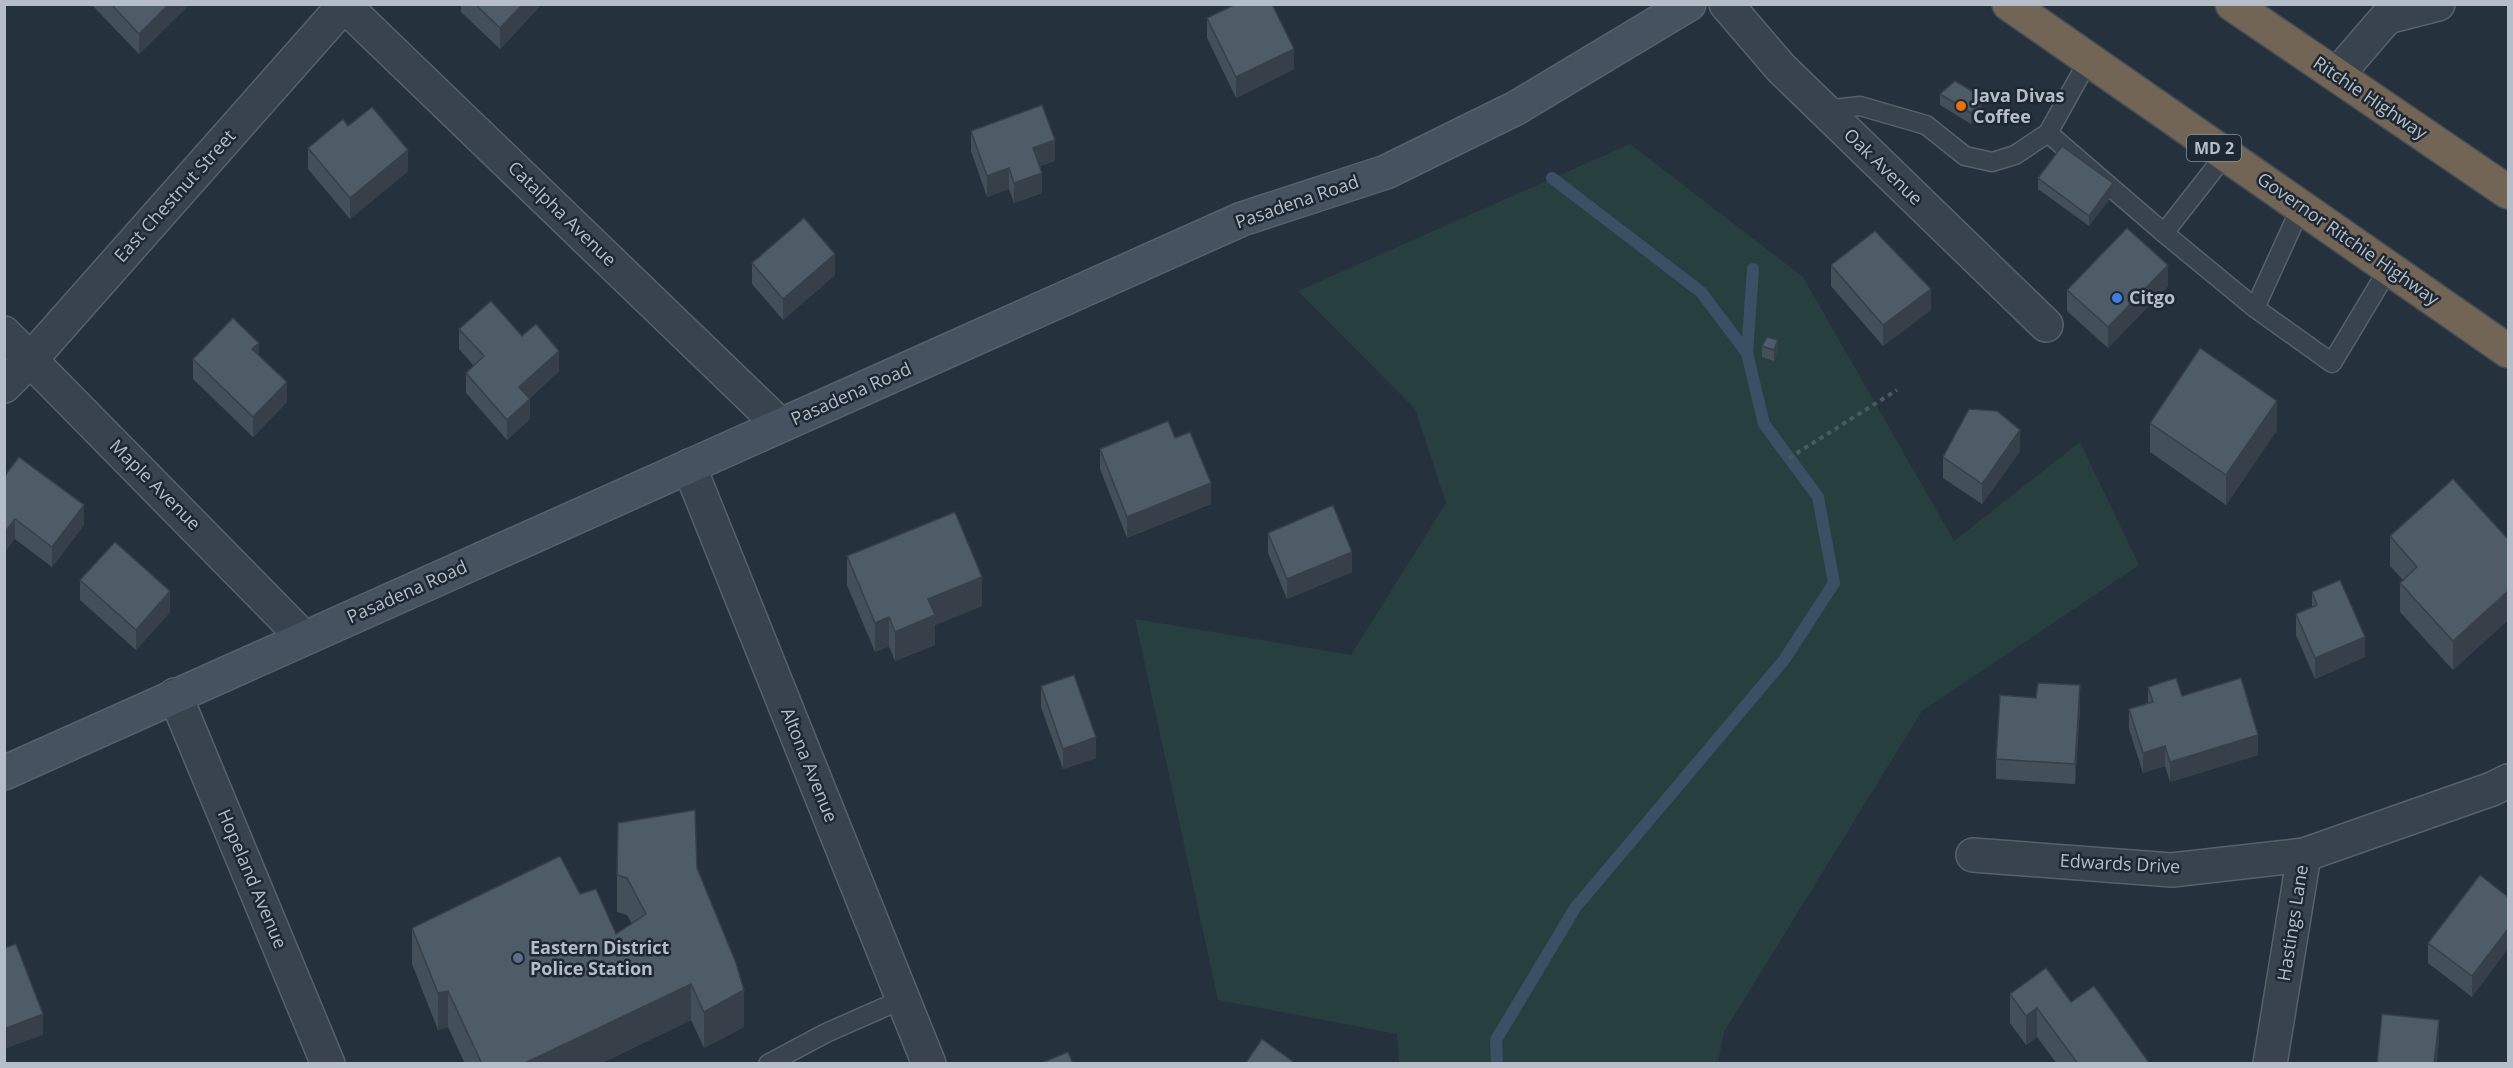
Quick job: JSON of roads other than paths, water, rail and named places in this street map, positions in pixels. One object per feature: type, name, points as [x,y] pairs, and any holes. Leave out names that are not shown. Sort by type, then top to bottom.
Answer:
[{"type":"highway","name":"Governor Ritchie Highway","points":[[2009,4],[2508,351]]},
{"type":"highway","name":"Ritchie Highway","points":[[2232,4],[2508,192]]},
{"type":"main road","name":"Pasadena Road","points":[[4,773],[1242,219],[1386,172],[1516,108],[1689,4]]},
{"type":"street","name":"Oak Avenue","points":[[1726,4],[1781,68],[2046,325]]},
{"type":"street","points":[[2337,75],[2387,18],[2438,4]]},
{"type":"street","name":"Catalpha Avenue","points":[[344,5],[780,425]]},
{"type":"street","name":"East Chestnut Street","points":[[4,386],[31,359],[344,5]]},
{"type":"street","name":"Maple Avenue","points":[[4,333],[304,638]]},
{"type":"street","name":"Altona Avenue","points":[[689,465],[929,1064]]},
{"type":"street","name":"Hopeland Avenue","points":[[175,695],[328,1064]]},
{"type":"street","name":"Hastings Lane","points":[[2270,1064],[2304,855],[2492,789],[2508,781]]},
{"type":"street","name":"Edwards Drive","points":[[1973,855],[2172,870],[2304,855]]},
{"type":"lane","points":[[1825,110],[1860,106],[1926,125],[1965,156],[1992,162],[2015,155],[2048,133],[2088,60]]},
{"type":"lane","points":[[2048,133],[2255,308],[2332,363],[2389,268]]},
{"type":"lane","points":[[2164,233],[2225,154]]},
{"type":"lane","points":[[2255,308],[2301,207]]},
{"type":"lane","points":[[768,1064],[826,1033],[903,999]]},
{"type":"waterway","points":[[1497,1064],[1496,1040],[1575,908],[1784,660],[1834,583],[1818,497],[1764,424],[1747,353],[1701,292],[1552,178]]},
{"type":"waterway","points":[[1747,353],[1753,269]]},
{"type":"place","name":"Java Divas Coffee","points":[[1961,106]]},
{"type":"place","name":"Citgo","points":[[2117,298]]},
{"type":"place","name":"Eastern District Police Station","points":[[518,958]]}]
